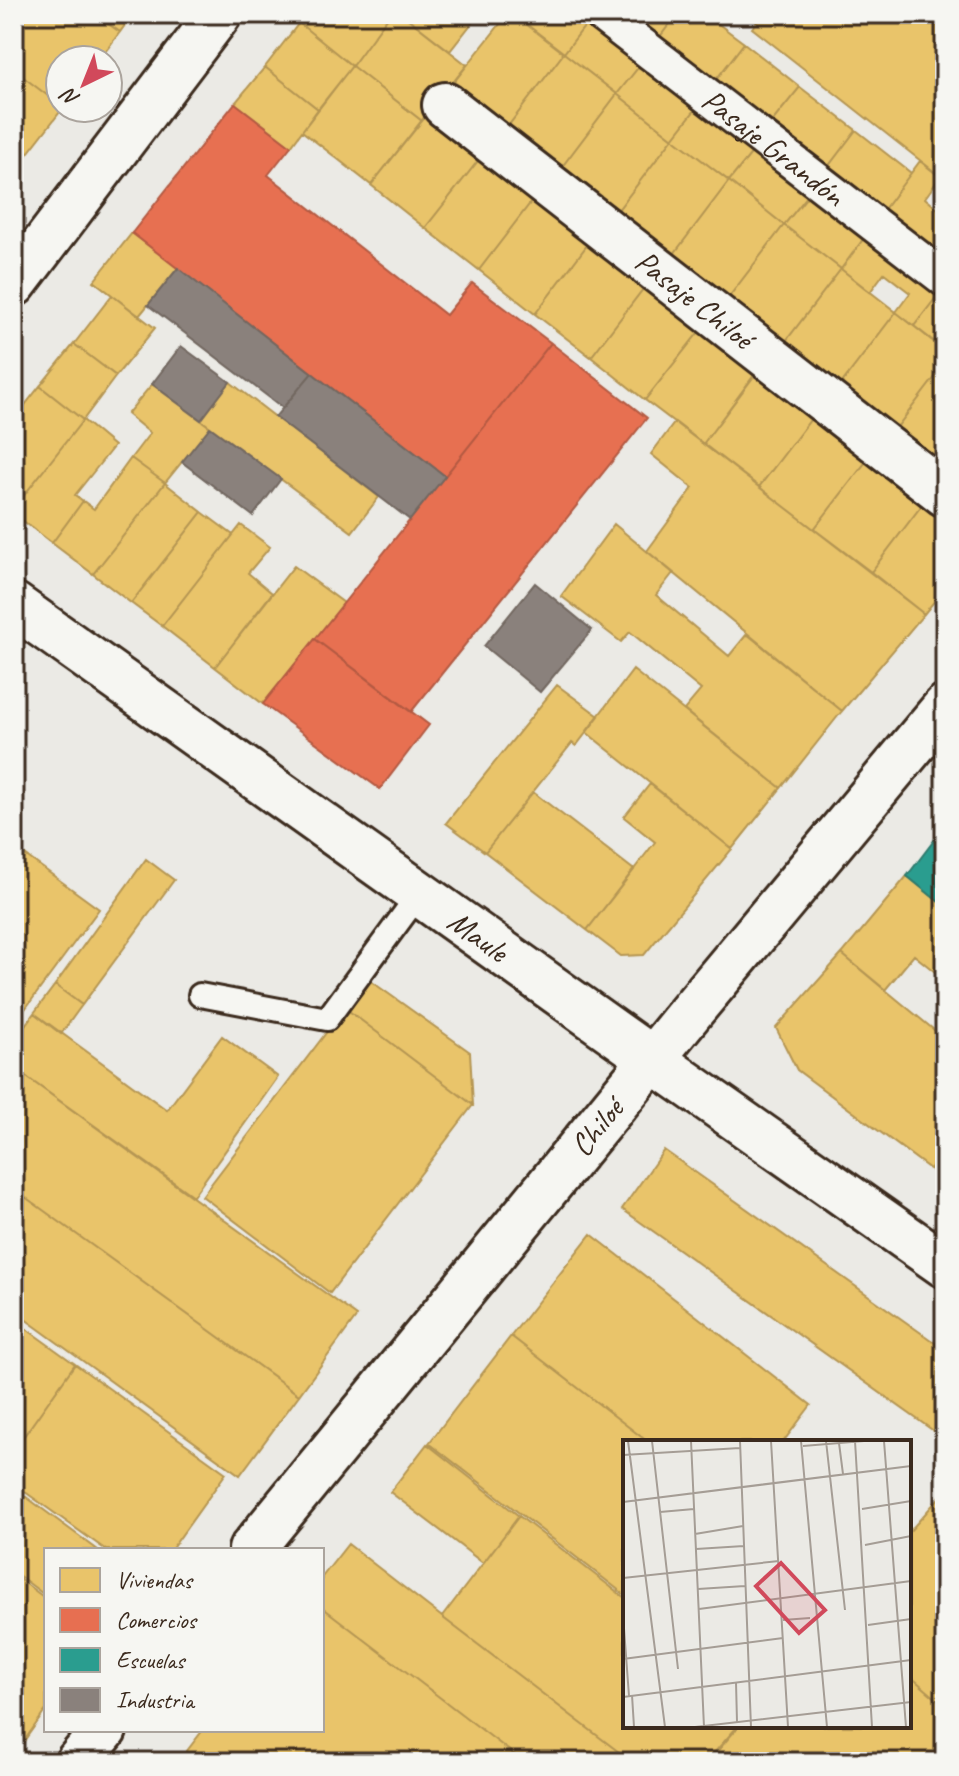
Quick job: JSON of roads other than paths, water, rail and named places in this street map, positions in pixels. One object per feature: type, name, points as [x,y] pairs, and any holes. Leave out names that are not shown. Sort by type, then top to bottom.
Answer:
[{"type":"street","points":[[14,284],[219,14]]},
{"type":"street","name":"Pasaje Grandón","points":[[601,14],[945,279]]},
{"type":"street","name":"Pasaje Chiloé","points":[[445,105],[945,494]]},
{"type":"street","name":"Maule","points":[[14,605],[945,1265]]},
{"type":"street","name":"Chiloé","points":[[253,1548],[945,707]]},
{"type":"street","points":[[78,1762],[102,1732]]},
{"type":"lane","points":[[200,995],[327,1019],[419,894]]}]
